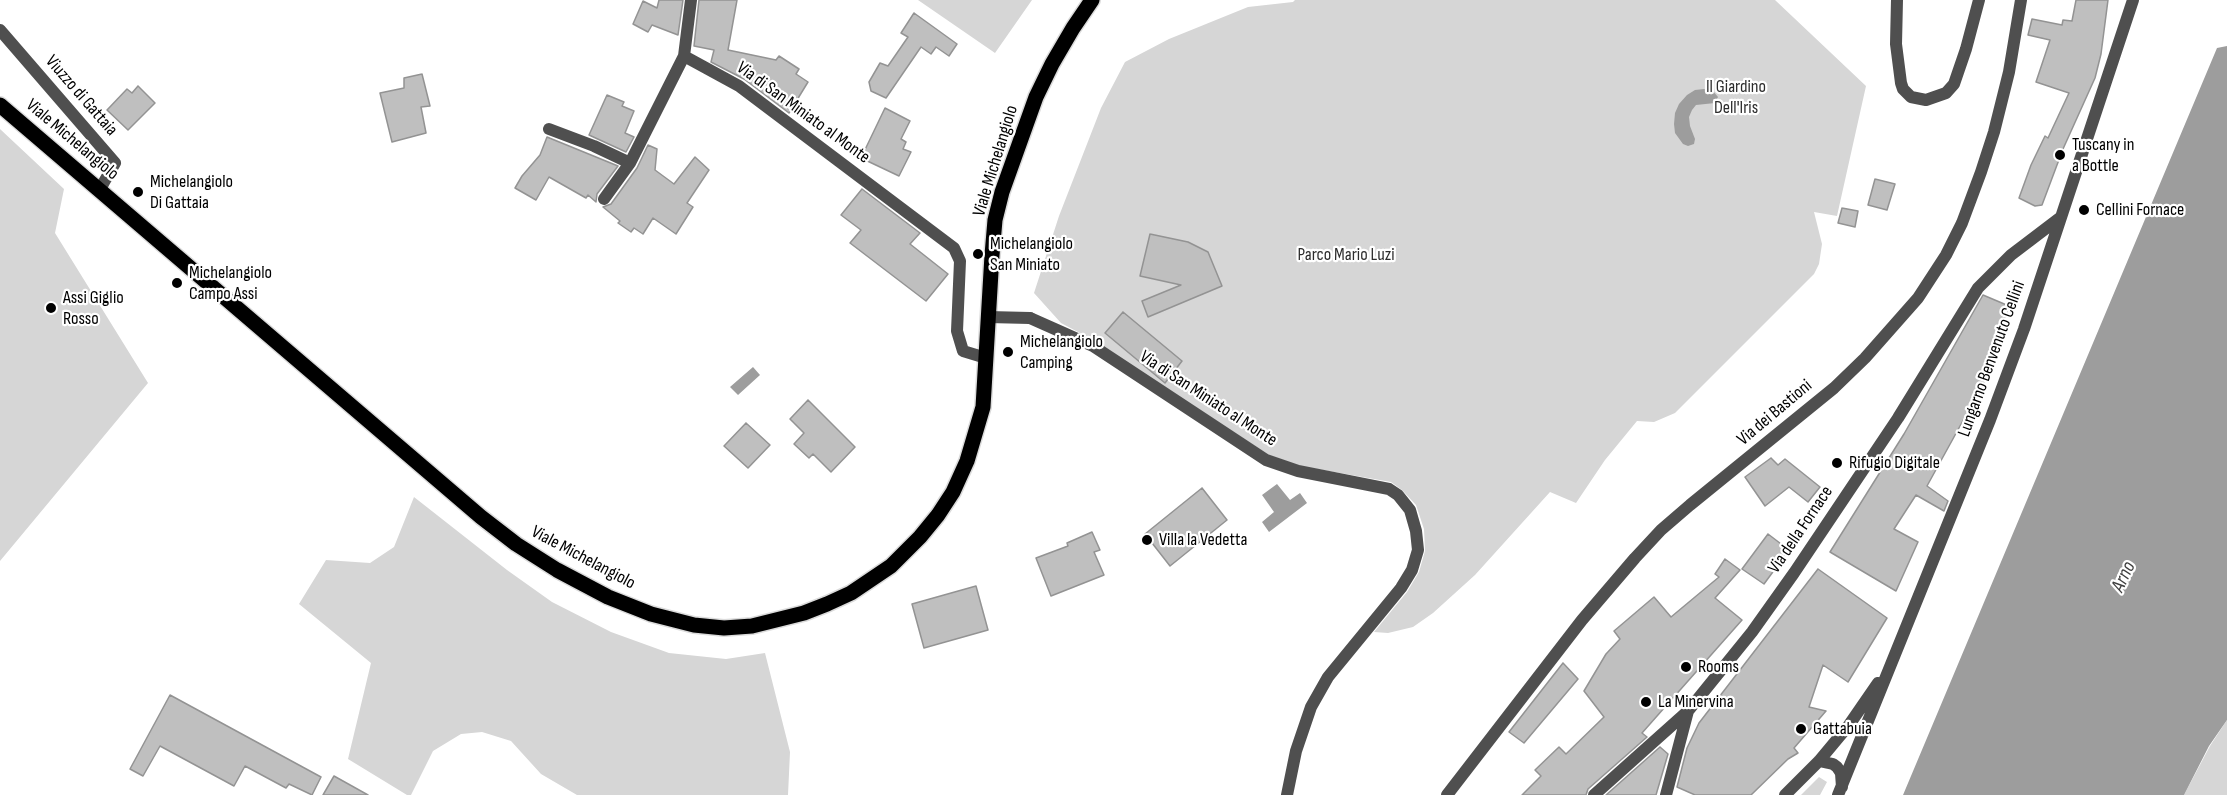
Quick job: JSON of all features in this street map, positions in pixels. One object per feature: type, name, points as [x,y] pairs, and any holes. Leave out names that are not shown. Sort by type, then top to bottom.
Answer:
[{"type":"main road","name":"Viale Michelangiolo","points":[[0,105],[481,518],[516,544],[557,570],[608,597],[670,620],[724,628],[752,626],[776,621],[827,604],[851,593],[891,566],[920,537],[953,492],[967,461],[983,407],[995,220],[1002,192],[1020,138],[1048,72],[1092,0]]},
{"type":"street","points":[[604,199],[630,163],[684,56],[691,0]]},
{"type":"street","points":[[1897,0],[1896,44],[1901,83],[1911,97],[1926,100],[1946,93],[1954,84],[1979,0]]},
{"type":"street","name":"Via dei Bastioni","points":[[1447,795],[1582,620],[1648,544],[1690,505],[1834,388],[1865,358],[1918,298],[1946,255],[1962,223],[1982,172],[2008,72],[2021,0]]},
{"type":"street","name":"Lungarno Benvenuto Cellini","points":[[1840,791],[1889,668],[1913,615],[2024,329],[2133,0]]},
{"type":"street","name":"Viuzzo di Gattaia","points":[[0,30],[115,163],[100,189]]},
{"type":"street","name":"Via di San Miniato al Monte","points":[[684,56],[739,86],[954,248],[960,261],[957,331],[963,351],[986,358]]},
{"type":"street","points":[[549,129],[630,163]]},
{"type":"street","name":"Via della Fornace","points":[[1666,795],[1688,711],[1752,632],[1794,573],[1898,418],[1978,288],[2011,255],[2061,217]]},
{"type":"street","name":"Via di San Miniato al Monte","points":[[988,317],[1030,318],[1093,346],[1266,460],[1298,471],[1389,489],[1398,495],[1410,510],[1418,550],[1412,570],[1401,588],[1328,677],[1311,707],[1296,751],[1287,795]]},
{"type":"street","name":"Lungarno Benvenuto Cellini","points":[[1785,795],[1819,761],[1849,725],[1889,668]]},
{"type":"street","points":[[1594,795],[1688,711]]},
{"type":"street","name":"Lungarno Benvenuto Cellini","points":[[1819,761],[1829,762],[1838,767],[1841,773],[1840,791]]},
{"type":"green space","points":[[918,0],[1032,0],[995,53]]},
{"type":"green space","name":"Parco Mario Luzi","points":[[1295,0],[1775,0],[1866,86],[1837,216],[1814,212],[1822,244],[1819,264],[1814,274],[1675,413],[1654,422],[1637,421],[1605,460],[1576,503],[1550,492],[1475,575],[1433,613],[1413,627],[1388,633],[1374,632],[1407,592],[1419,572],[1425,551],[1424,529],[1416,505],[1402,490],[1391,482],[1300,466],[1269,455],[1093,340],[1061,323],[1034,293],[1059,216],[1101,108],[1125,62],[1169,39],[1248,7]]},
{"type":"green space","name":"Assi Giglio Rosso","points":[[0,129],[64,189],[55,233],[148,383],[0,561]]},
{"type":"green space","points":[[414,497],[552,602],[611,632],[669,653],[726,659],[765,653],[790,752],[788,795],[577,795],[541,774],[511,741],[482,732],[461,734],[433,751],[411,795],[407,795],[348,759],[371,663],[299,604],[326,560],[370,563],[394,547]]},
{"type":"green space","points":[[2227,720],[2227,795],[2184,795],[2210,746]]},
{"type":"green space","points":[[1819,777],[1827,782],[1820,795],[1801,795]]},
{"type":"water","name":"Arno","points":[[2227,46],[2227,720],[2209,746],[2184,795],[1903,795],[2217,48]]},
{"type":"water","points":[[1695,90],[1712,90],[1718,97],[1715,103],[1696,105],[1692,110],[1689,117],[1695,139],[1694,144],[1688,146],[1683,144],[1675,133],[1675,113],[1687,95]]},
{"type":"water","points":[[753,367],[760,375],[738,395],[730,387]]},
{"type":"water","points":[[1277,484],[1290,500],[1300,493],[1307,503],[1269,532],[1262,522],[1274,512],[1262,495]]},
{"type":"building","points":[[659,0],[683,0],[678,35],[652,25],[648,32],[633,24],[643,1],[657,8]]},
{"type":"building","points":[[699,0],[737,0],[728,50],[776,60],[779,56],[799,69],[796,74],[808,82],[789,113],[744,79],[711,62],[714,50],[694,46]]},
{"type":"building","points":[[2076,0],[2108,0],[2101,54],[2095,78],[2063,149],[2042,205],[2035,206],[2019,198],[2031,165],[2045,136],[2048,138],[2069,93],[2036,82],[2050,40],[2028,35],[2032,19],[2062,25],[2063,20],[2072,21]]},
{"type":"building","points":[[914,13],[957,44],[949,56],[936,47],[931,54],[921,47],[886,98],[871,91],[869,82],[880,63],[888,66],[908,37],[901,33]]},
{"type":"building","points":[[422,74],[430,106],[421,107],[426,133],[392,142],[380,93],[404,88],[404,78]]},
{"type":"building","points":[[138,86],[155,103],[128,130],[107,110],[127,89],[132,93]]},
{"type":"building","points":[[607,95],[624,102],[622,106],[634,111],[625,133],[634,137],[626,152],[589,135]]},
{"type":"building","points":[[885,108],[910,121],[901,139],[906,142],[903,149],[911,152],[899,176],[861,158]]},
{"type":"building","points":[[547,137],[618,166],[597,194],[596,202],[588,195],[586,198],[549,177],[536,200],[515,188],[540,155]]},
{"type":"building","points":[[648,145],[657,149],[655,170],[674,184],[695,157],[709,170],[687,203],[693,207],[676,234],[653,218],[643,234],[634,228],[631,232],[618,223],[620,221],[603,207],[611,204],[637,168]]},
{"type":"building","points":[[1875,179],[1895,184],[1887,210],[1868,205]]},
{"type":"building","points":[[862,189],[920,233],[910,244],[948,274],[926,301],[850,243],[861,230],[841,215]]},
{"type":"building","points":[[1842,208],[1858,211],[1855,227],[1838,223]]},
{"type":"building","points":[[1150,234],[1188,242],[1208,252],[1222,286],[1148,317],[1142,301],[1181,285],[1140,276]]},
{"type":"building","points":[[1983,295],[2009,306],[1972,418],[1965,417],[1927,486],[1948,501],[1944,511],[1916,495],[1894,529],[1918,542],[1896,591],[1830,552],[1904,434]]},
{"type":"building","points":[[1123,312],[1182,361],[1165,383],[1105,333]]},
{"type":"building","points":[[808,400],[855,447],[831,472],[813,454],[809,458],[794,444],[804,433],[790,419]]},
{"type":"building","points":[[746,423],[770,445],[748,468],[724,446]]},
{"type":"building","points":[[1771,458],[1778,465],[1785,459],[1820,487],[1808,502],[1789,487],[1765,506],[1745,477]]},
{"type":"building","points":[[1202,488],[1227,520],[1170,566],[1145,534]]},
{"type":"building","points":[[1092,532],[1100,550],[1094,552],[1104,575],[1051,596],[1036,558],[1068,546],[1067,543]]},
{"type":"building","points":[[1768,534],[1789,550],[1764,584],[1742,569]]},
{"type":"building","points":[[1725,559],[1740,570],[1715,598],[1742,620],[1642,733],[1647,737],[1588,789],[1586,795],[1522,795],[1541,776],[1535,770],[1559,747],[1566,754],[1604,717],[1584,691],[1606,654],[1620,639],[1614,631],[1654,597],[1671,617],[1719,577],[1715,574]]},
{"type":"building","points":[[1818,569],[1887,618],[1848,682],[1823,665],[1809,707],[1826,711],[1794,748],[1798,753],[1788,759],[1751,795],[1695,795],[1677,787],[1687,748],[1699,723]]},
{"type":"building","points":[[976,586],[988,630],[924,648],[912,604]]},
{"type":"building","points":[[1563,663],[1578,679],[1524,743],[1509,732]]},
{"type":"building","points":[[170,695],[321,777],[312,795],[289,784],[286,788],[245,766],[234,786],[160,746],[143,776],[130,769]]},
{"type":"building","points":[[1660,747],[1668,754],[1656,795],[1606,795]]},
{"type":"building","points":[[334,776],[368,795],[323,795]]},
{"type":"place","name":"Tuscany in a Bottle","points":[[2060,155]]},
{"type":"place","name":"Michelangiolo Di Gattaia","points":[[138,192]]},
{"type":"place","name":"Cellini Fornace","points":[[2084,210]]},
{"type":"place","name":"Michelangiolo San Miniato","points":[[978,254]]},
{"type":"place","name":"Michelangiolo Campo Assi","points":[[177,283]]},
{"type":"place","name":"Assi Giglio Rosso","points":[[51,308]]},
{"type":"place","name":"Michelangiolo Camping","points":[[1008,352]]},
{"type":"place","name":"Rifugio Digitale","points":[[1837,463]]},
{"type":"place","name":"Villa la Vedetta","points":[[1147,540]]},
{"type":"place","name":"Rooms","points":[[1686,667]]},
{"type":"place","name":"La Minervina","points":[[1646,702]]},
{"type":"place","name":"Gattabuia","points":[[1801,729]]},
{"type":"park label","name":"Il Giardino Dell'Iris","points":[[1736,97]]}]
